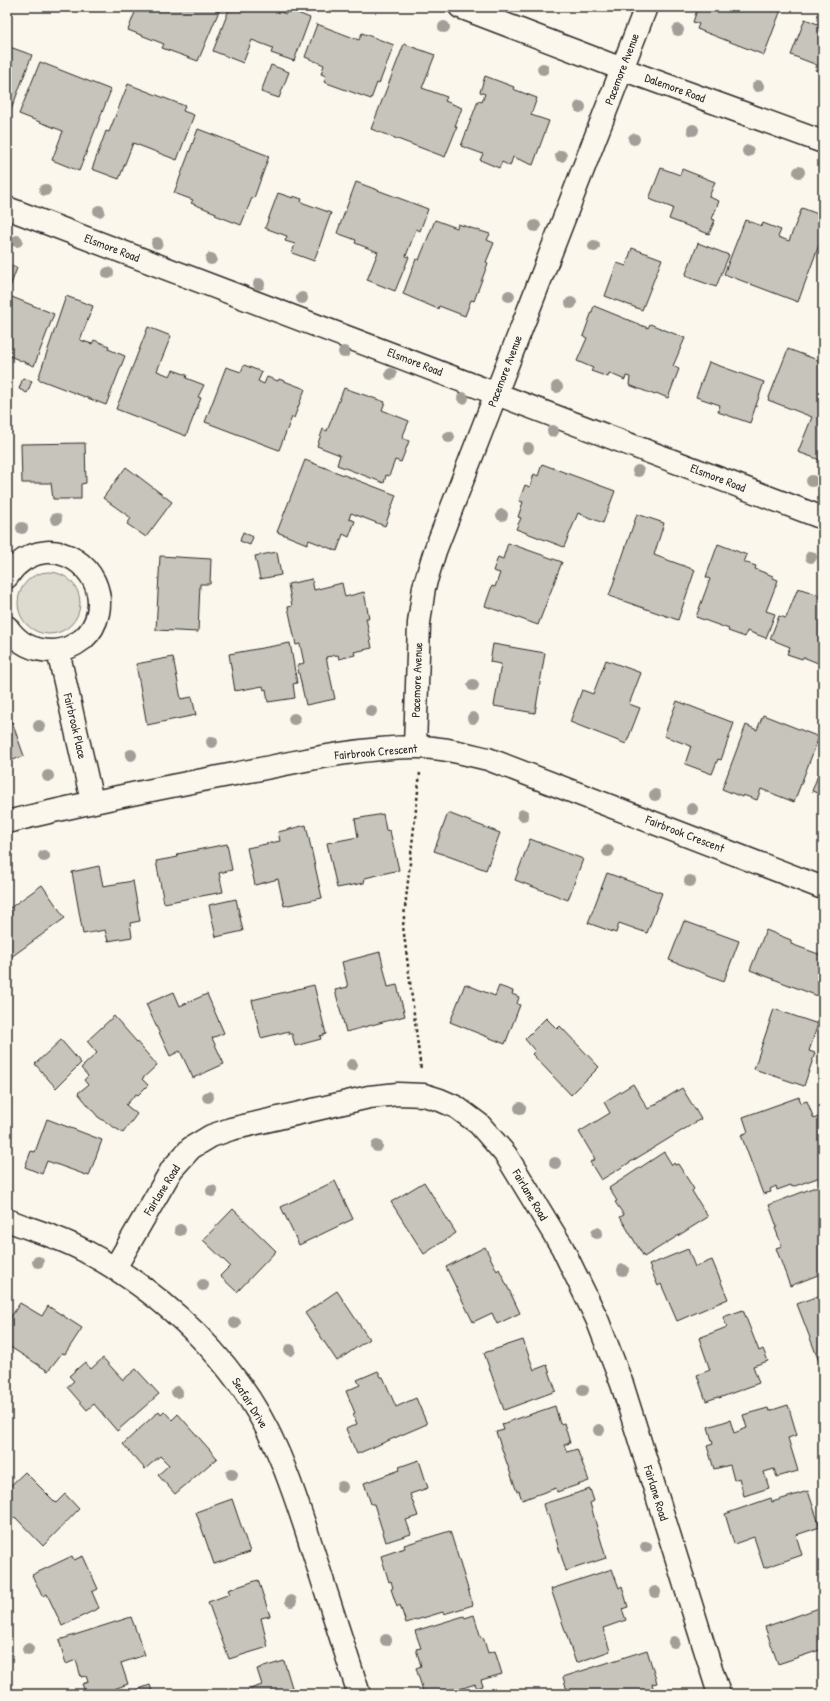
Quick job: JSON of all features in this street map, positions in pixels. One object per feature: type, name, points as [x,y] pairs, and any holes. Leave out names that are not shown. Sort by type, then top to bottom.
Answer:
[{"type":"street","name":"Dalemore Road","points":[[460,7],[622,69],[823,142]]},
{"type":"street","name":"Pacemore Avenue","points":[[415,747],[420,624],[424,587],[435,551],[646,7]]},
{"type":"street","name":"Elsmore Road","points":[[7,208],[823,518]]},
{"type":"street","points":[[7,577],[17,565],[30,556],[46,552],[63,554],[78,561],[90,572],[98,588],[99,604],[96,621],[87,635],[74,646],[58,651],[42,651],[27,646],[14,637],[7,627]]},
{"type":"street","name":"Fairbrook Place","points":[[58,651],[92,801]]},
{"type":"street","name":"Fairbrook Crescent","points":[[7,822],[92,801],[313,759],[362,751],[415,747],[457,752],[488,759],[823,888]]},
{"type":"street","name":"Fairlane Road","points":[[115,1268],[172,1169],[191,1148],[211,1136],[231,1129],[369,1098],[398,1094],[424,1095],[456,1107],[479,1124],[506,1155],[562,1247],[597,1319],[622,1384],[719,1694]]},
{"type":"street","name":"Seafair Drive","points":[[7,1220],[81,1249],[115,1268],[168,1307],[199,1337],[230,1371],[254,1405],[276,1447],[296,1501],[359,1694]]},
{"type":"path","points":[[415,747],[420,770],[403,926],[424,1095]]},
{"type":"shaded area","points":[[49,572],[66,577],[71,581],[75,586],[80,603],[75,620],[71,625],[66,629],[49,634],[32,629],[27,625],[23,620],[18,603],[23,586],[27,581],[32,577]]},
{"type":"building","points":[[109,7],[121,7],[120,11]]},
{"type":"building","points":[[137,7],[209,7],[219,11],[198,61],[162,48],[164,44],[128,30]]},
{"type":"building","points":[[230,7],[274,7],[273,9],[286,14],[288,9],[310,18],[294,61],[271,53],[273,48],[252,40],[243,63],[213,51]]},
{"type":"building","points":[[698,7],[782,7],[764,55],[697,29],[699,24],[693,22]]},
{"type":"building","points":[[805,19],[823,26],[823,73],[815,70],[817,65],[791,55]]},
{"type":"building","points":[[317,24],[359,40],[362,33],[394,45],[379,84],[377,83],[371,99],[324,82],[326,76],[321,74],[324,65],[305,57]]},
{"type":"building","points":[[404,44],[435,55],[422,88],[447,97],[445,101],[462,108],[455,126],[457,127],[445,157],[371,129]]},
{"type":"building","points":[[7,46],[32,55],[11,110],[7,109]]},
{"type":"building","points":[[40,62],[111,90],[79,171],[52,160],[63,131],[19,114]]},
{"type":"building","points":[[271,65],[289,72],[279,98],[261,92]]},
{"type":"building","points":[[485,76],[537,98],[531,115],[549,121],[533,165],[513,157],[510,166],[502,162],[499,168],[480,160],[483,154],[461,146],[478,101],[482,102],[485,94],[480,92]]},
{"type":"building","points":[[128,84],[185,106],[183,111],[194,115],[177,160],[133,143],[119,179],[92,169],[106,131],[109,132]]},
{"type":"building","points":[[198,129],[269,156],[254,198],[252,198],[241,225],[215,215],[216,213],[191,203],[193,200],[174,193]]},
{"type":"building","points":[[661,168],[680,175],[682,169],[715,182],[709,197],[719,201],[712,219],[715,220],[709,234],[669,219],[673,208],[649,199]]},
{"type":"building","points":[[356,182],[428,209],[420,231],[416,229],[406,256],[409,257],[395,291],[367,280],[378,252],[355,243],[356,240],[337,233]]},
{"type":"building","points":[[278,193],[293,198],[293,196],[302,199],[301,202],[331,213],[314,261],[292,253],[295,244],[285,241],[287,236],[265,228]]},
{"type":"building","points":[[802,208],[823,216],[823,234],[798,302],[724,274],[745,220],[762,226],[763,223],[781,230],[778,237],[789,241]]},
{"type":"building","points":[[435,220],[457,228],[458,224],[490,234],[487,240],[494,243],[486,262],[488,263],[474,301],[471,300],[465,316],[439,306],[438,309],[403,294],[416,259],[419,260]]},
{"type":"building","points":[[698,243],[729,255],[716,287],[685,276]]},
{"type":"building","points":[[632,248],[662,259],[642,310],[605,296],[617,263],[626,266]]},
{"type":"building","points":[[7,264],[17,268],[7,295]]},
{"type":"building","points":[[7,295],[54,314],[34,366],[7,355]]},
{"type":"building","points":[[66,296],[93,306],[80,340],[92,344],[94,340],[109,346],[108,349],[125,356],[106,405],[38,379]]},
{"type":"building","points":[[594,306],[648,328],[650,324],[685,338],[673,366],[679,369],[668,398],[656,393],[655,395],[629,385],[630,377],[626,376],[625,380],[609,373],[608,377],[591,371],[593,368],[577,361],[587,338],[583,336]]},
{"type":"building","points":[[148,327],[171,336],[157,371],[170,376],[173,370],[187,375],[186,378],[204,385],[198,397],[201,398],[186,436],[116,409]]},
{"type":"building","points":[[788,349],[823,362],[823,461],[798,452],[812,417],[768,400]]},
{"type":"building","points":[[709,362],[764,382],[750,423],[718,412],[720,405],[696,397]]},
{"type":"building","points":[[244,365],[262,372],[258,381],[264,384],[267,377],[278,381],[279,379],[305,389],[294,418],[292,417],[279,450],[205,422],[226,367],[241,372]]},
{"type":"building","points":[[23,378],[32,381],[27,393],[19,389]]},
{"type":"building","points":[[344,388],[385,402],[382,410],[409,421],[402,438],[409,441],[401,462],[395,460],[389,476],[386,475],[384,483],[337,465],[340,455],[317,446],[323,429],[327,431]]},
{"type":"building","points":[[85,443],[86,483],[81,484],[81,499],[53,499],[51,483],[22,483],[21,444]]},
{"type":"building","points":[[305,460],[396,495],[385,526],[351,513],[349,519],[355,521],[349,537],[343,534],[337,551],[309,540],[307,544],[277,532]]},
{"type":"building","points":[[542,464],[615,491],[603,523],[578,513],[564,547],[516,529],[521,518],[518,517],[523,502],[519,501],[525,485],[530,487],[534,474],[538,476]]},
{"type":"building","points":[[126,467],[172,502],[146,537],[127,524],[131,518],[103,498]]},
{"type":"building","points":[[637,514],[664,523],[654,555],[695,570],[678,620],[609,596]]},
{"type":"building","points":[[243,532],[253,537],[250,545],[240,541]]},
{"type":"building","points":[[508,543],[562,562],[538,625],[485,606],[492,586],[495,587],[500,573],[493,571],[498,557],[503,559]]},
{"type":"building","points":[[718,544],[747,555],[744,562],[756,566],[755,569],[773,576],[773,578],[778,580],[766,611],[775,614],[766,638],[747,631],[745,637],[728,631],[729,629],[696,617],[710,579],[706,577]]},
{"type":"building","points":[[277,552],[281,575],[260,579],[255,556]]},
{"type":"building","points":[[160,556],[211,559],[210,584],[200,584],[198,632],[156,630]]},
{"type":"building","points":[[312,579],[314,590],[342,583],[345,597],[364,592],[369,618],[366,618],[372,648],[354,652],[355,655],[339,659],[338,655],[326,657],[335,699],[306,705],[297,665],[304,663],[300,644],[296,645],[288,607],[292,606],[288,584]]},
{"type":"building","points":[[798,588],[822,596],[823,594],[823,665],[803,657],[802,659],[787,654],[790,647],[770,639],[779,616],[786,618]]},
{"type":"building","points":[[290,643],[297,683],[293,684],[295,698],[268,702],[266,689],[264,690],[263,686],[235,691],[229,654]]},
{"type":"building","points":[[493,644],[545,653],[535,713],[494,706],[501,664],[490,662]]},
{"type":"building","points":[[173,657],[181,699],[192,697],[196,715],[147,725],[136,664]]},
{"type":"building","points":[[606,660],[641,673],[629,704],[640,708],[626,744],[570,722],[582,690],[593,694]]},
{"type":"building","points":[[677,701],[734,723],[721,760],[718,759],[712,774],[685,764],[691,746],[664,736]]},
{"type":"building","points":[[7,708],[24,756],[7,762]]},
{"type":"building","points":[[763,715],[819,737],[794,802],[761,789],[757,800],[743,795],[742,797],[722,789],[746,725],[757,730]]},
{"type":"building","points":[[823,762],[823,795],[812,791]]},
{"type":"building","points":[[448,813],[500,833],[486,870],[434,851]]},
{"type":"building","points":[[383,814],[386,830],[390,831],[399,870],[365,878],[364,883],[337,888],[327,843],[358,837],[355,819]]},
{"type":"building","points":[[306,825],[322,898],[284,906],[278,879],[255,885],[247,848],[280,841],[278,832]]},
{"type":"building","points":[[530,839],[583,859],[568,900],[515,880]]},
{"type":"building","points":[[227,844],[232,870],[219,873],[223,892],[164,903],[156,861],[178,857],[177,854]]},
{"type":"building","points":[[99,866],[103,886],[133,881],[140,921],[130,923],[132,937],[108,941],[105,930],[83,934],[72,872]]},
{"type":"building","points":[[607,873],[662,893],[647,933],[619,923],[616,933],[588,923]]},
{"type":"building","points":[[42,885],[65,918],[7,960],[7,910]]},
{"type":"building","points":[[236,899],[243,931],[216,937],[209,905]]},
{"type":"building","points":[[684,921],[739,941],[724,981],[669,960]]},
{"type":"building","points":[[766,930],[791,940],[791,944],[821,955],[823,953],[823,998],[750,970]]},
{"type":"building","points":[[380,952],[388,987],[397,985],[405,1016],[346,1032],[335,990],[348,987],[342,962]]},
{"type":"building","points":[[465,984],[495,996],[499,986],[513,991],[512,994],[519,997],[517,1004],[520,1005],[505,1044],[450,1022]]},
{"type":"building","points":[[314,985],[326,1034],[320,1036],[321,1039],[295,1046],[292,1034],[288,1034],[289,1031],[261,1038],[252,1000]]},
{"type":"building","points":[[174,992],[180,1006],[207,994],[224,1033],[212,1038],[224,1064],[193,1078],[180,1051],[170,1056],[146,1004]]},
{"type":"building","points":[[774,1009],[818,1024],[809,1051],[815,1053],[804,1086],[754,1069]]},
{"type":"building","points":[[114,1016],[157,1065],[142,1079],[148,1085],[138,1095],[136,1094],[126,1105],[137,1114],[123,1133],[98,1117],[78,1093],[88,1085],[84,1080],[88,1076],[81,1068],[97,1053],[87,1041]]},
{"type":"building","points":[[546,1018],[557,1029],[560,1026],[599,1067],[571,1095],[532,1054],[535,1051],[525,1039]]},
{"type":"building","points":[[61,1040],[81,1063],[56,1088],[35,1064]]},
{"type":"building","points":[[633,1084],[648,1109],[682,1088],[701,1119],[601,1180],[590,1162],[595,1159],[579,1132],[610,1113],[604,1102]]},
{"type":"building","points":[[799,1097],[801,1103],[807,1101],[814,1119],[818,1117],[823,1129],[823,1176],[792,1187],[791,1185],[777,1190],[776,1186],[770,1189],[771,1192],[763,1194],[741,1135],[748,1132],[743,1117]]},
{"type":"building","points":[[47,1119],[102,1140],[89,1176],[47,1161],[42,1174],[25,1167],[31,1151],[35,1152]]},
{"type":"building","points":[[664,1152],[672,1165],[674,1163],[675,1165],[678,1164],[694,1189],[692,1191],[708,1217],[644,1257],[620,1217],[624,1215],[615,1202],[617,1201],[609,1188]]},
{"type":"building","points":[[335,1181],[353,1219],[299,1245],[281,1207]]},
{"type":"building","points":[[424,1182],[456,1233],[424,1254],[391,1202]]},
{"type":"building","points":[[823,1184],[823,1273],[790,1286],[776,1248],[782,1246],[775,1228],[777,1227],[769,1205]]},
{"type":"building","points":[[233,1209],[276,1251],[237,1292],[220,1276],[230,1266],[203,1240]]},
{"type":"building","points":[[485,1247],[497,1271],[499,1269],[520,1313],[497,1324],[492,1313],[473,1322],[446,1267]]},
{"type":"building","points":[[688,1249],[695,1267],[712,1260],[728,1299],[677,1321],[661,1284],[658,1286],[649,1265]]},
{"type":"building","points":[[337,1291],[369,1339],[337,1361],[305,1313]]},
{"type":"building","points":[[823,1294],[823,1372],[797,1304]]},
{"type":"building","points":[[20,1303],[42,1316],[48,1306],[82,1328],[65,1354],[62,1353],[48,1371],[7,1345],[7,1323]]},
{"type":"building","points":[[743,1310],[759,1351],[763,1349],[768,1361],[753,1366],[759,1383],[719,1398],[706,1401],[697,1375],[710,1370],[699,1338],[727,1327],[723,1317]]},
{"type":"building","points":[[523,1340],[534,1370],[547,1365],[556,1391],[504,1410],[484,1353]]},
{"type":"building","points":[[103,1358],[123,1380],[136,1369],[159,1394],[117,1431],[94,1404],[87,1410],[67,1387],[74,1381],[69,1376],[85,1362],[91,1369]]},
{"type":"building","points":[[378,1371],[381,1377],[383,1377],[396,1407],[416,1398],[427,1424],[357,1454],[346,1429],[357,1424],[353,1414],[355,1413],[346,1391],[360,1385],[357,1380]]},
{"type":"building","points":[[788,1405],[797,1435],[788,1438],[798,1471],[777,1477],[774,1469],[764,1472],[769,1488],[744,1496],[739,1478],[734,1480],[730,1465],[714,1469],[707,1446],[713,1444],[708,1427],[730,1420],[734,1433],[747,1428],[743,1415],[768,1408],[769,1411]]},
{"type":"building","points":[[555,1406],[560,1424],[564,1423],[570,1443],[564,1445],[567,1452],[577,1449],[589,1481],[557,1492],[556,1488],[522,1500],[519,1491],[517,1492],[496,1432],[504,1430],[502,1424]]},
{"type":"building","points":[[159,1411],[161,1414],[164,1411],[172,1420],[178,1414],[217,1458],[175,1494],[158,1475],[169,1465],[160,1456],[145,1469],[123,1444]]},
{"type":"building","points":[[419,1460],[428,1488],[410,1494],[418,1516],[406,1520],[411,1534],[386,1542],[374,1504],[371,1504],[364,1483],[400,1470],[399,1467]]},
{"type":"building","points":[[25,1472],[56,1503],[65,1494],[79,1509],[43,1546],[15,1517],[8,1524],[7,1523],[7,1489]]},
{"type":"building","points":[[590,1489],[594,1501],[590,1503],[606,1558],[566,1571],[548,1514],[546,1515],[543,1504]]},
{"type":"building","points":[[808,1491],[820,1527],[796,1535],[802,1555],[764,1568],[754,1537],[734,1544],[725,1514],[771,1498],[772,1502]]},
{"type":"building","points":[[232,1499],[250,1552],[214,1564],[196,1512]]},
{"type":"building","points":[[450,1531],[473,1605],[406,1623],[400,1605],[397,1607],[391,1589],[393,1588],[391,1581],[389,1582],[381,1556],[405,1548],[404,1545]]},
{"type":"building","points":[[72,1556],[74,1560],[83,1556],[98,1589],[92,1592],[99,1608],[62,1626],[47,1594],[42,1596],[32,1575]]},
{"type":"building","points":[[612,1569],[619,1588],[622,1586],[628,1607],[622,1609],[626,1620],[603,1628],[610,1651],[576,1663],[551,1589]]},
{"type":"building","points":[[258,1580],[270,1616],[261,1618],[268,1647],[229,1659],[208,1602],[230,1594],[228,1590]]},
{"type":"building","points":[[822,1607],[823,1649],[778,1664],[765,1627]]},
{"type":"building","points":[[474,1615],[481,1638],[483,1637],[488,1653],[495,1651],[502,1674],[481,1680],[483,1686],[477,1688],[475,1684],[454,1691],[455,1694],[424,1694],[416,1668],[421,1666],[416,1649],[421,1648],[415,1631],[464,1616],[465,1618]]},
{"type":"building","points":[[131,1617],[145,1655],[121,1663],[128,1684],[100,1694],[86,1694],[82,1684],[88,1682],[86,1676],[81,1677],[76,1660],[66,1664],[59,1640]]},
{"type":"building","points":[[647,1650],[657,1683],[652,1684],[655,1694],[568,1694],[563,1677]]},
{"type":"building","points":[[284,1661],[294,1694],[249,1694],[247,1690],[262,1685],[257,1669]]},
{"type":"building","points":[[150,1685],[153,1694],[125,1694]]}]
